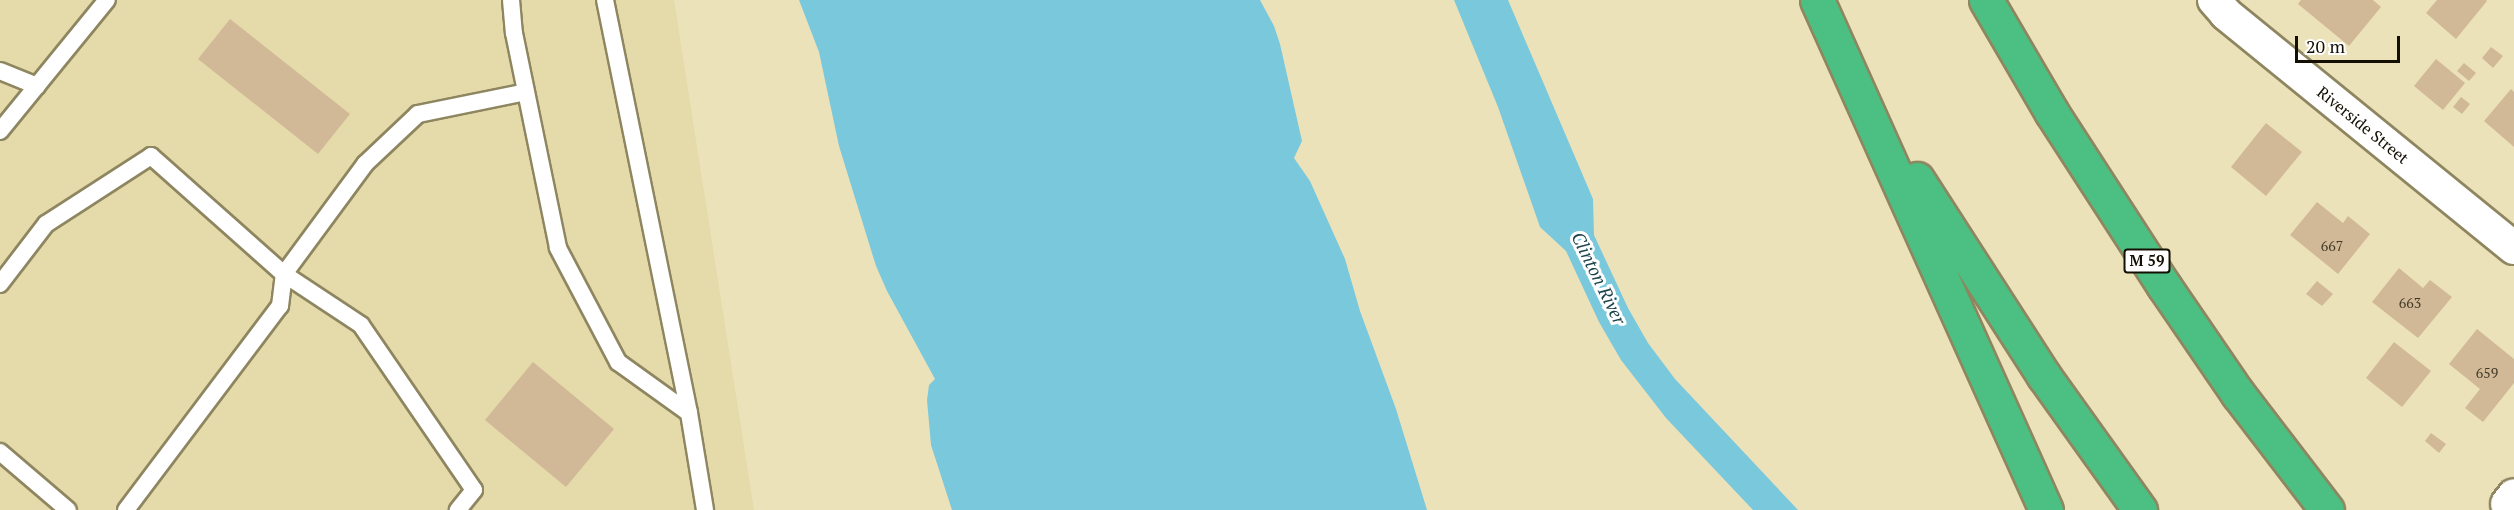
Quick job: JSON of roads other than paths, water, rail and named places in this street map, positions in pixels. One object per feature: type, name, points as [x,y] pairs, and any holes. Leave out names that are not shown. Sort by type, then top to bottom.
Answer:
[{"type":"highway","points":[[1817,0],[2046,510]]},
{"type":"highway","name":"M 59","points":[[1986,0],[2052,113],[2164,286],[2238,394],[2327,510]]},
{"type":"highway","points":[[1840,48],[1970,265],[2044,376],[2140,510]]},
{"type":"street","name":"Riverside Street","points":[[2214,0],[2226,14],[2514,248]]},
{"type":"lane","points":[[0,131],[108,0]]},
{"type":"lane","points":[[510,0],[558,248],[618,362],[689,414]]},
{"type":"lane","points":[[604,0],[689,414],[705,510]]},
{"type":"lane","points":[[0,71],[37,86]]},
{"type":"lane","points":[[126,510],[280,306],[284,274],[365,164],[418,114],[526,92]]},
{"type":"lane","points":[[0,284],[46,224],[151,156],[284,274],[361,325],[474,490],[458,510]]},
{"type":"lane","points":[[0,452],[68,510]]},
{"type":"water","points":[[799,0],[1260,0],[1274,26],[1280,44],[1302,141],[1294,158],[1310,181],[1345,259],[1360,311],[1396,409],[1427,510],[952,510],[931,445],[927,400],[929,385],[935,379],[887,291],[876,266],[839,146],[819,52]]},
{"type":"water","name":"Clinton River","points":[[1454,0],[1508,0],[1593,199],[1594,235],[1628,308],[1648,343],[1675,379],[1798,510],[1753,510],[1666,418],[1621,360],[1599,322],[1566,251],[1540,227],[1498,107]]}]
